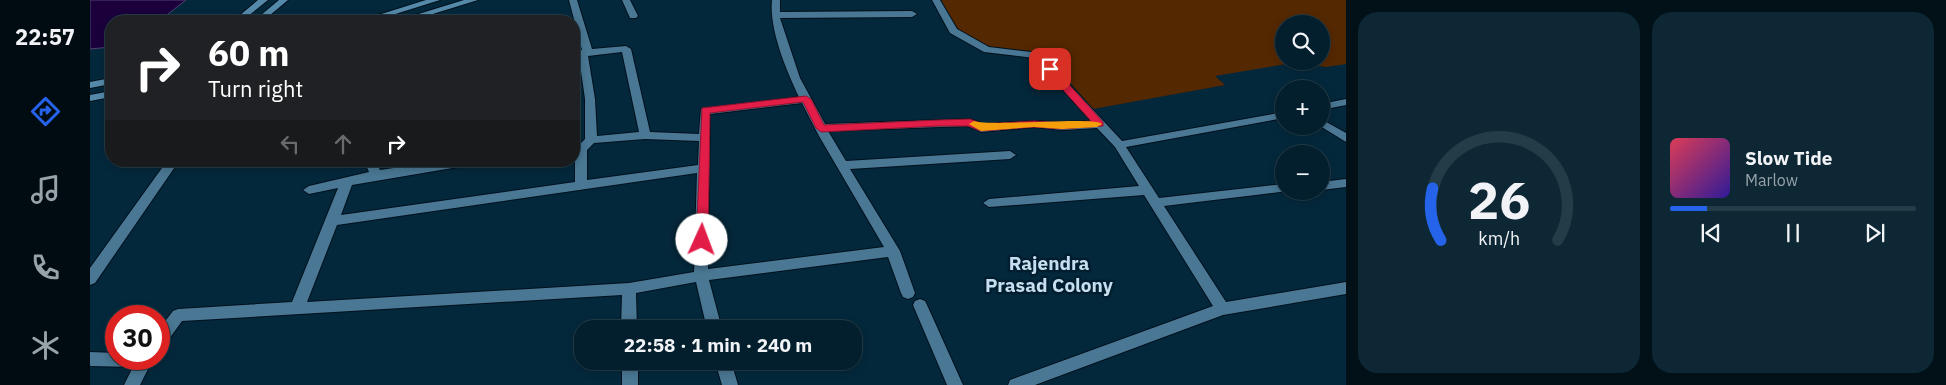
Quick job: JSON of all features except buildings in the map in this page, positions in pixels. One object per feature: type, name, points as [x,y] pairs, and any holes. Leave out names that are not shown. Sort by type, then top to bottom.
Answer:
[{"type":"main road","points":[[245,15],[264,0]]},
{"type":"main road","points":[[265,15],[284,0]]},
{"type":"main road","points":[[385,15],[436,0]]},
{"type":"main road","points":[[422,15],[474,0]]},
{"type":"main road","points":[[90,85],[105,82]]},
{"type":"main road","points":[[90,98],[105,95]]},
{"type":"street","points":[[573,0],[576,15]]},
{"type":"street","points":[[626,0],[633,16]]},
{"type":"street","points":[[776,0],[775,15],[795,78],[821,128],[893,251],[908,293]]},
{"type":"street","points":[[936,0],[952,31],[987,50],[1037,55],[1118,145],[1222,309]]},
{"type":"street","points":[[775,15],[912,14]]},
{"type":"street","points":[[591,140],[590,99],[582,53],[626,49],[632,87],[645,135]]},
{"type":"street","points":[[713,320],[701,276],[705,111],[806,99]]},
{"type":"street","points":[[1330,105],[1346,102]]},
{"type":"street","points":[[1118,145],[1275,117]]},
{"type":"street","points":[[821,128],[970,122],[981,128],[1034,124],[1062,126],[1100,124]]},
{"type":"street","points":[[1330,128],[1346,138]]},
{"type":"street","points":[[581,187],[581,149],[591,140],[645,135],[704,138]]},
{"type":"street","points":[[843,165],[1010,155]]},
{"type":"street","points":[[90,279],[168,167]]},
{"type":"street","points":[[373,167],[376,175]]},
{"type":"street","points":[[309,190],[346,184],[376,175],[430,167]]},
{"type":"street","points":[[332,220],[581,187],[704,168]]},
{"type":"street","points":[[1330,185],[1346,183]]},
{"type":"street","points":[[297,309],[346,184]]},
{"type":"street","points":[[1155,203],[1275,189]]},
{"type":"street","points":[[989,203],[1147,190]]},
{"type":"street","points":[[170,326],[178,315],[629,289],[701,276],[893,251]]},
{"type":"street","points":[[1016,385],[1222,309],[1346,288]]},
{"type":"street","points":[[629,289],[629,320]]},
{"type":"street","points":[[920,305],[954,385]]},
{"type":"street","points":[[90,359],[105,359]]},
{"type":"street","points":[[132,385],[139,370]]},
{"type":"street","points":[[630,370],[630,385]]},
{"type":"street","points":[[726,370],[730,385]]},
{"type":"shaded area","points":[[90,0],[186,0],[167,15],[105,15],[105,48],[90,49]]},
{"type":"shaded area","points":[[941,0],[1346,0],[1346,64],[1330,66],[1330,15],[1275,15],[1275,66],[1215,76],[1225,85],[1093,109],[1044,53],[990,47],[956,29]]},
{"type":"slow traffic","points":[[974,124],[981,128],[1034,124],[1062,126],[1097,124]]},
{"type":"district","name":"Rajendra Prasad Colony","points":[[1049,274]]},
{"type":"route","points":[[702,240],[705,111],[806,99],[821,128],[970,122],[981,128],[1034,124],[1062,126],[1100,124],[1050,69]]}]
